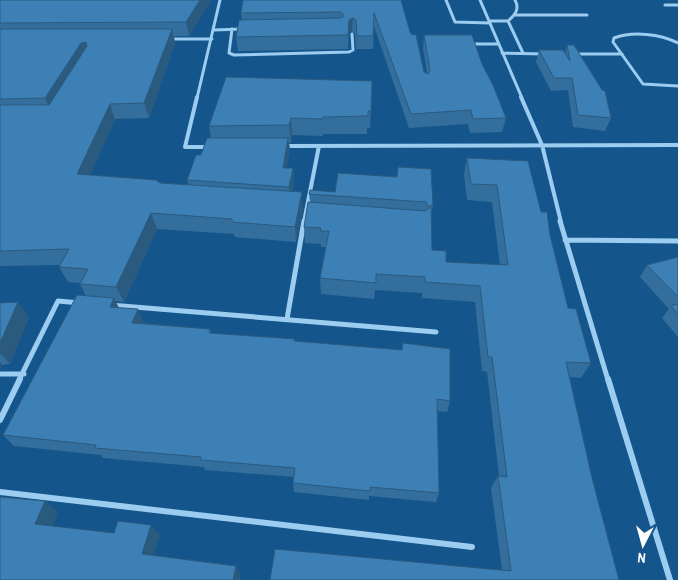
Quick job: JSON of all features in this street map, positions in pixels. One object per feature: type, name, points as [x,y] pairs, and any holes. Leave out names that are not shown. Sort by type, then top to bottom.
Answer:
[{"type":"street","points":[[214,146],[185,147],[220,0]]},
{"type":"street","points":[[446,0],[455,22],[508,21],[515,15],[518,8],[515,0]]},
{"type":"street","points":[[480,0],[542,145],[564,240],[670,580]]},
{"type":"street","points":[[665,5],[678,5]]},
{"type":"street","points":[[515,15],[587,15]]},
{"type":"street","points":[[508,21],[523,53]]},
{"type":"street","points":[[232,29],[229,51],[234,55],[349,52],[354,50],[352,34]]},
{"type":"street","points":[[214,30],[252,29]]},
{"type":"street","points":[[678,43],[664,36],[616,36],[613,42],[643,84],[678,86]]},
{"type":"street","points":[[164,39],[212,39]]},
{"type":"street","points":[[467,44],[498,44]]},
{"type":"street","points":[[502,53],[546,54]]},
{"type":"street","points":[[565,54],[622,54]]},
{"type":"street","points":[[281,146],[678,145]]},
{"type":"street","points":[[287,319],[319,146]]},
{"type":"street","points":[[298,203],[307,204]]},
{"type":"street","points":[[305,214],[315,215]]},
{"type":"street","points":[[564,240],[678,241]]},
{"type":"street","points":[[0,420],[58,301],[86,303]]},
{"type":"street","points":[[106,305],[436,332]]},
{"type":"street","points":[[0,374],[24,374]]},
{"type":"street","points":[[0,492],[472,547]]},
{"type":"building","points":[[0,0],[200,0],[186,22],[0,23]]},
{"type":"building","points":[[243,0],[401,0],[410,32],[416,35],[424,72],[428,74],[430,70],[424,35],[472,35],[482,64],[493,85],[506,118],[473,119],[471,110],[411,114],[374,13],[373,36],[357,36],[356,20],[353,18],[349,20],[348,35],[236,37],[239,20],[341,18],[344,16],[341,12],[241,13]]},
{"type":"building","points":[[0,29],[172,29],[144,103],[110,104],[77,174],[156,180],[160,183],[302,192],[295,227],[232,222],[232,219],[151,213],[116,287],[80,284],[88,269],[59,267],[69,249],[0,251],[0,105],[49,105],[87,46],[86,42],[81,43],[45,98],[0,99]]},
{"type":"building","points":[[567,45],[574,45],[602,90],[605,91],[611,118],[578,115],[572,78],[554,78],[539,50],[563,50],[570,61]]},
{"type":"building","points":[[226,77],[372,81],[371,111],[368,111],[368,116],[323,117],[323,119],[291,118],[289,125],[209,126]]},
{"type":"building","points":[[207,138],[288,138],[283,168],[293,168],[289,187],[187,180],[196,155],[201,155]]},
{"type":"building","points":[[467,158],[528,161],[541,212],[547,212],[550,235],[568,308],[576,309],[591,363],[566,362],[592,478],[619,580],[270,580],[275,549],[511,571],[498,476],[507,477],[492,357],[488,357],[480,286],[425,282],[425,277],[376,274],[376,283],[320,278],[329,231],[320,231],[321,228],[304,227],[308,202],[425,211],[430,208],[426,202],[309,194],[310,190],[335,192],[338,173],[397,177],[398,167],[431,169],[433,205],[431,205],[432,250],[446,251],[446,262],[508,265],[497,185],[471,184]]},
{"type":"building","points":[[678,257],[678,297],[647,265]]},
{"type":"building","points":[[77,295],[114,298],[110,307],[138,309],[132,323],[210,329],[209,333],[295,339],[294,341],[402,350],[403,343],[450,349],[450,401],[437,399],[439,493],[370,487],[370,491],[293,483],[295,468],[201,460],[201,457],[95,448],[96,445],[3,435]]},
{"type":"building","points":[[18,302],[0,343],[0,303]]},
{"type":"building","points":[[678,304],[678,314],[671,306]]},
{"type":"building","points":[[0,497],[45,501],[35,524],[114,533],[118,521],[151,525],[142,554],[236,566],[233,580],[0,580]]}]
